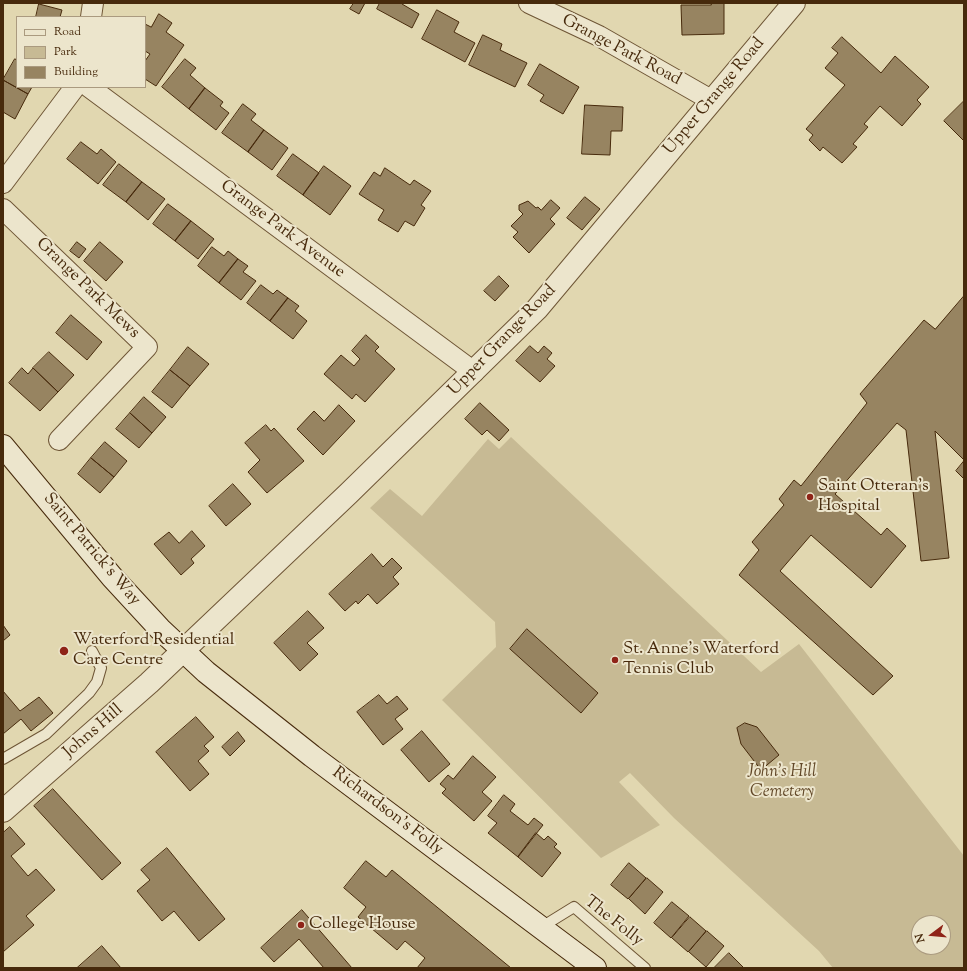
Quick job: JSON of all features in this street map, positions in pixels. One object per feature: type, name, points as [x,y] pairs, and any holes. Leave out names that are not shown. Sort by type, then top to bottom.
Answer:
[{"type":"street","points":[[91,16],[94,3]]},
{"type":"street","name":"Grange Park Road","points":[[529,3],[600,36],[712,100]]},
{"type":"street","name":"Upper Grange Road","points":[[182,651],[474,372],[556,288],[794,3]]},
{"type":"street","points":[[3,184],[74,88]]},
{"type":"street","name":"Grange Park Avenue","points":[[90,88],[474,372]]},
{"type":"street","name":"Grange Park Mews","points":[[3,209],[147,347],[59,440]]},
{"type":"street","name":"Saint Patrick's Way","points":[[3,446],[112,577],[182,651]]},
{"type":"street","name":"Johns Hill","points":[[3,811],[130,700],[182,651]]},
{"type":"street","name":"Richardson's Folly","points":[[182,651],[273,726],[595,968]]},
{"type":"lane","points":[[3,759],[46,734],[89,693],[97,682],[101,668],[92,651]]},
{"type":"lane","name":"The Folly","points":[[540,928],[574,907],[645,968]]},
{"type":"green space","name":"John's Hill Cemetery","points":[[511,437],[761,672],[799,644],[964,856],[964,968],[833,968],[819,951],[674,818],[630,773],[619,782],[660,825],[601,858],[442,700],[496,647],[495,622],[370,508],[390,489],[422,516],[488,439],[499,449]]},
{"type":"building","points":[[354,3],[365,3],[359,14],[350,9]]},
{"type":"building","points":[[380,3],[402,3],[419,14],[412,28],[377,9]]},
{"type":"building","points":[[711,3],[724,3],[724,34],[682,35],[681,5],[711,5]]},
{"type":"building","points":[[39,4],[62,10],[60,16],[36,16]]},
{"type":"building","points":[[437,10],[459,22],[454,32],[475,43],[465,62],[422,39]]},
{"type":"building","points":[[159,14],[172,23],[166,32],[184,45],[156,86],[146,80],[146,60],[150,54],[146,52],[146,24],[151,27]]},
{"type":"building","points":[[483,35],[502,44],[500,50],[527,63],[515,87],[469,65]]},
{"type":"building","points":[[842,37],[881,73],[895,56],[929,87],[917,100],[921,104],[902,126],[880,106],[864,124],[868,127],[853,144],[857,147],[842,163],[823,147],[820,151],[809,140],[813,135],[806,129],[845,85],[825,68],[838,53],[832,48]]},
{"type":"building","points":[[15,59],[16,60],[16,87],[3,80]]},
{"type":"building","points":[[185,59],[196,68],[190,75],[205,88],[189,109],[162,87]]},
{"type":"building","points":[[540,64],[579,87],[563,114],[540,101],[544,95],[528,85]]},
{"type":"building","points":[[3,80],[28,94],[15,119],[3,112]]},
{"type":"building","points":[[17,88],[31,88],[28,94]]},
{"type":"building","points":[[205,88],[223,102],[220,106],[229,113],[216,130],[189,109]]},
{"type":"building","points":[[964,101],[964,141],[944,121]]},
{"type":"building","points":[[243,104],[256,114],[251,120],[264,130],[248,152],[222,133]]},
{"type":"building","points":[[585,105],[623,107],[622,131],[611,131],[610,155],[582,154]]},
{"type":"building","points":[[264,130],[288,148],[272,170],[248,152]]},
{"type":"building","points":[[81,142],[97,154],[101,149],[116,162],[98,184],[67,159]]},
{"type":"building","points":[[293,154],[319,173],[303,195],[277,176]]},
{"type":"building","points":[[119,164],[142,182],[126,202],[103,185]]},
{"type":"building","points":[[324,166],[351,186],[330,215],[303,195]]},
{"type":"building","points":[[385,168],[410,185],[414,180],[431,191],[421,205],[425,208],[414,226],[405,221],[398,232],[378,220],[384,210],[359,194],[374,172],[380,176]]},
{"type":"building","points":[[142,182],[165,199],[148,220],[126,202]]},
{"type":"building","points":[[585,197],[600,209],[582,230],[567,218]]},
{"type":"building","points":[[551,200],[560,208],[550,219],[555,224],[529,253],[513,237],[518,232],[511,226],[523,214],[519,210],[519,205],[528,201],[536,208],[538,207],[541,210]]},
{"type":"building","points":[[168,204],[191,221],[175,241],[153,224]]},
{"type":"building","points":[[191,221],[214,239],[198,259],[175,241]]},
{"type":"building","points":[[77,242],[86,249],[79,258],[70,251]]},
{"type":"building","points":[[100,242],[123,262],[106,281],[84,261]]},
{"type":"building","points":[[212,247],[224,256],[228,251],[238,259],[219,283],[198,266]]},
{"type":"building","points":[[238,259],[248,266],[243,272],[256,281],[241,300],[219,283]]},
{"type":"building","points":[[499,276],[509,286],[495,301],[484,291]]},
{"type":"building","points":[[261,285],[273,294],[277,290],[288,298],[270,321],[247,303]]},
{"type":"building","name":"Saint Otteran's Hospital","points":[[964,296],[964,460],[935,431],[949,558],[921,561],[906,430],[897,423],[835,494],[881,535],[887,528],[906,546],[871,588],[811,535],[780,571],[893,676],[873,695],[739,575],[759,550],[752,542],[784,505],[779,499],[794,480],[801,486],[867,403],[860,394],[924,320],[935,329]]},
{"type":"building","points":[[288,298],[299,306],[295,311],[307,321],[293,339],[270,321]]},
{"type":"building","points":[[71,315],[102,342],[87,360],[56,333]]},
{"type":"building","points":[[366,335],[379,347],[375,351],[395,369],[365,402],[356,394],[352,399],[324,374],[341,355],[354,366],[360,359],[352,351]]},
{"type":"building","points":[[530,346],[538,353],[544,346],[552,353],[547,359],[555,366],[540,382],[516,361]]},
{"type":"building","points":[[188,347],[209,364],[190,386],[170,370]]},
{"type":"building","points":[[49,352],[74,375],[58,392],[33,368]]},
{"type":"building","points":[[22,368],[28,374],[33,368],[58,392],[40,411],[9,383]]},
{"type":"building","points":[[170,370],[190,386],[172,408],[152,392]]},
{"type":"building","points":[[144,397],[166,417],[152,433],[130,413]]},
{"type":"building","points":[[480,403],[509,430],[499,441],[487,430],[482,435],[465,419]]},
{"type":"building","points":[[339,405],[355,421],[323,455],[297,429],[314,411],[324,421]]},
{"type":"building","points":[[130,413],[152,433],[139,448],[116,429]]},
{"type":"building","points":[[266,425],[271,431],[274,428],[304,461],[267,493],[248,472],[260,460],[245,443]]},
{"type":"building","points":[[105,442],[127,461],[114,477],[91,458]]},
{"type":"building","points":[[91,458],[114,477],[100,493],[78,474]]},
{"type":"building","name":"Saint Otteran's Hospital","points":[[964,461],[964,479],[956,471]]},
{"type":"building","points":[[233,484],[251,504],[226,526],[209,506]]},
{"type":"building","points":[[192,531],[205,546],[191,559],[194,563],[181,575],[154,544],[169,532],[179,543]]},
{"type":"building","points":[[372,554],[383,567],[392,558],[402,568],[393,577],[399,584],[377,604],[368,594],[358,604],[356,601],[345,611],[329,594]]},
{"type":"building","points":[[308,611],[324,628],[307,643],[318,654],[300,671],[274,643]]},
{"type":"building","points":[[3,625],[10,635],[3,641]]},
{"type":"building","points":[[527,629],[598,693],[581,713],[510,649]]},
{"type":"building","points":[[3,691],[20,711],[39,697],[53,713],[31,731],[21,719],[3,734]]},
{"type":"building","points":[[379,695],[387,704],[397,696],[408,709],[395,719],[403,729],[383,745],[357,712]]},
{"type":"building","points":[[196,717],[214,737],[204,746],[209,751],[198,761],[209,774],[190,791],[156,752]]},
{"type":"building","points":[[745,723],[757,727],[779,755],[761,770],[741,744],[737,728]]},
{"type":"building","points":[[422,731],[450,764],[429,782],[401,750]]},
{"type":"building","points":[[238,732],[245,741],[230,756],[222,747]]},
{"type":"building","points":[[473,756],[496,777],[482,792],[492,801],[474,821],[442,793],[446,789],[440,784],[448,775],[453,779]]},
{"type":"building","points":[[53,789],[121,863],[102,880],[34,806]]},
{"type":"building","points":[[504,795],[515,804],[510,811],[528,825],[534,818],[543,825],[518,857],[488,833],[497,823],[488,816]]},
{"type":"building","points":[[10,827],[25,844],[11,856],[28,876],[36,869],[55,890],[26,916],[34,925],[3,952],[3,833]]},
{"type":"building","points":[[536,833],[544,840],[548,836],[557,844],[554,847],[561,853],[542,877],[518,857]]},
{"type":"building","points":[[167,848],[225,919],[199,941],[174,911],[162,921],[137,891],[150,880],[141,870]]},
{"type":"building","points":[[366,861],[386,877],[392,870],[511,968],[417,968],[425,958],[405,941],[397,950],[358,917],[366,907],[344,888]]},
{"type":"building","points":[[629,863],[646,878],[628,899],[611,885]]},
{"type":"building","points":[[647,878],[663,892],[645,914],[629,899]]},
{"type":"building","points":[[672,902],[689,916],[671,938],[654,923]]},
{"type":"building","name":"College House","points":[[302,910],[352,968],[324,968],[299,939],[274,962],[261,948]]},
{"type":"building","points":[[690,917],[706,931],[688,952],[672,938]]},
{"type":"building","points":[[707,931],[724,946],[706,967],[689,952]]},
{"type":"building","points":[[102,946],[121,968],[77,968]]},
{"type":"building","points":[[729,953],[744,968],[714,968]]},
{"type":"place","name":"Saint Otteran's Hospital","points":[[810,497]]},
{"type":"place","name":"Waterford Residential Care Centre","points":[[64,651]]},
{"type":"place","name":"St. Anne's Waterford Tennis Club","points":[[615,660]]},
{"type":"place","name":"College House","points":[[301,925]]}]
